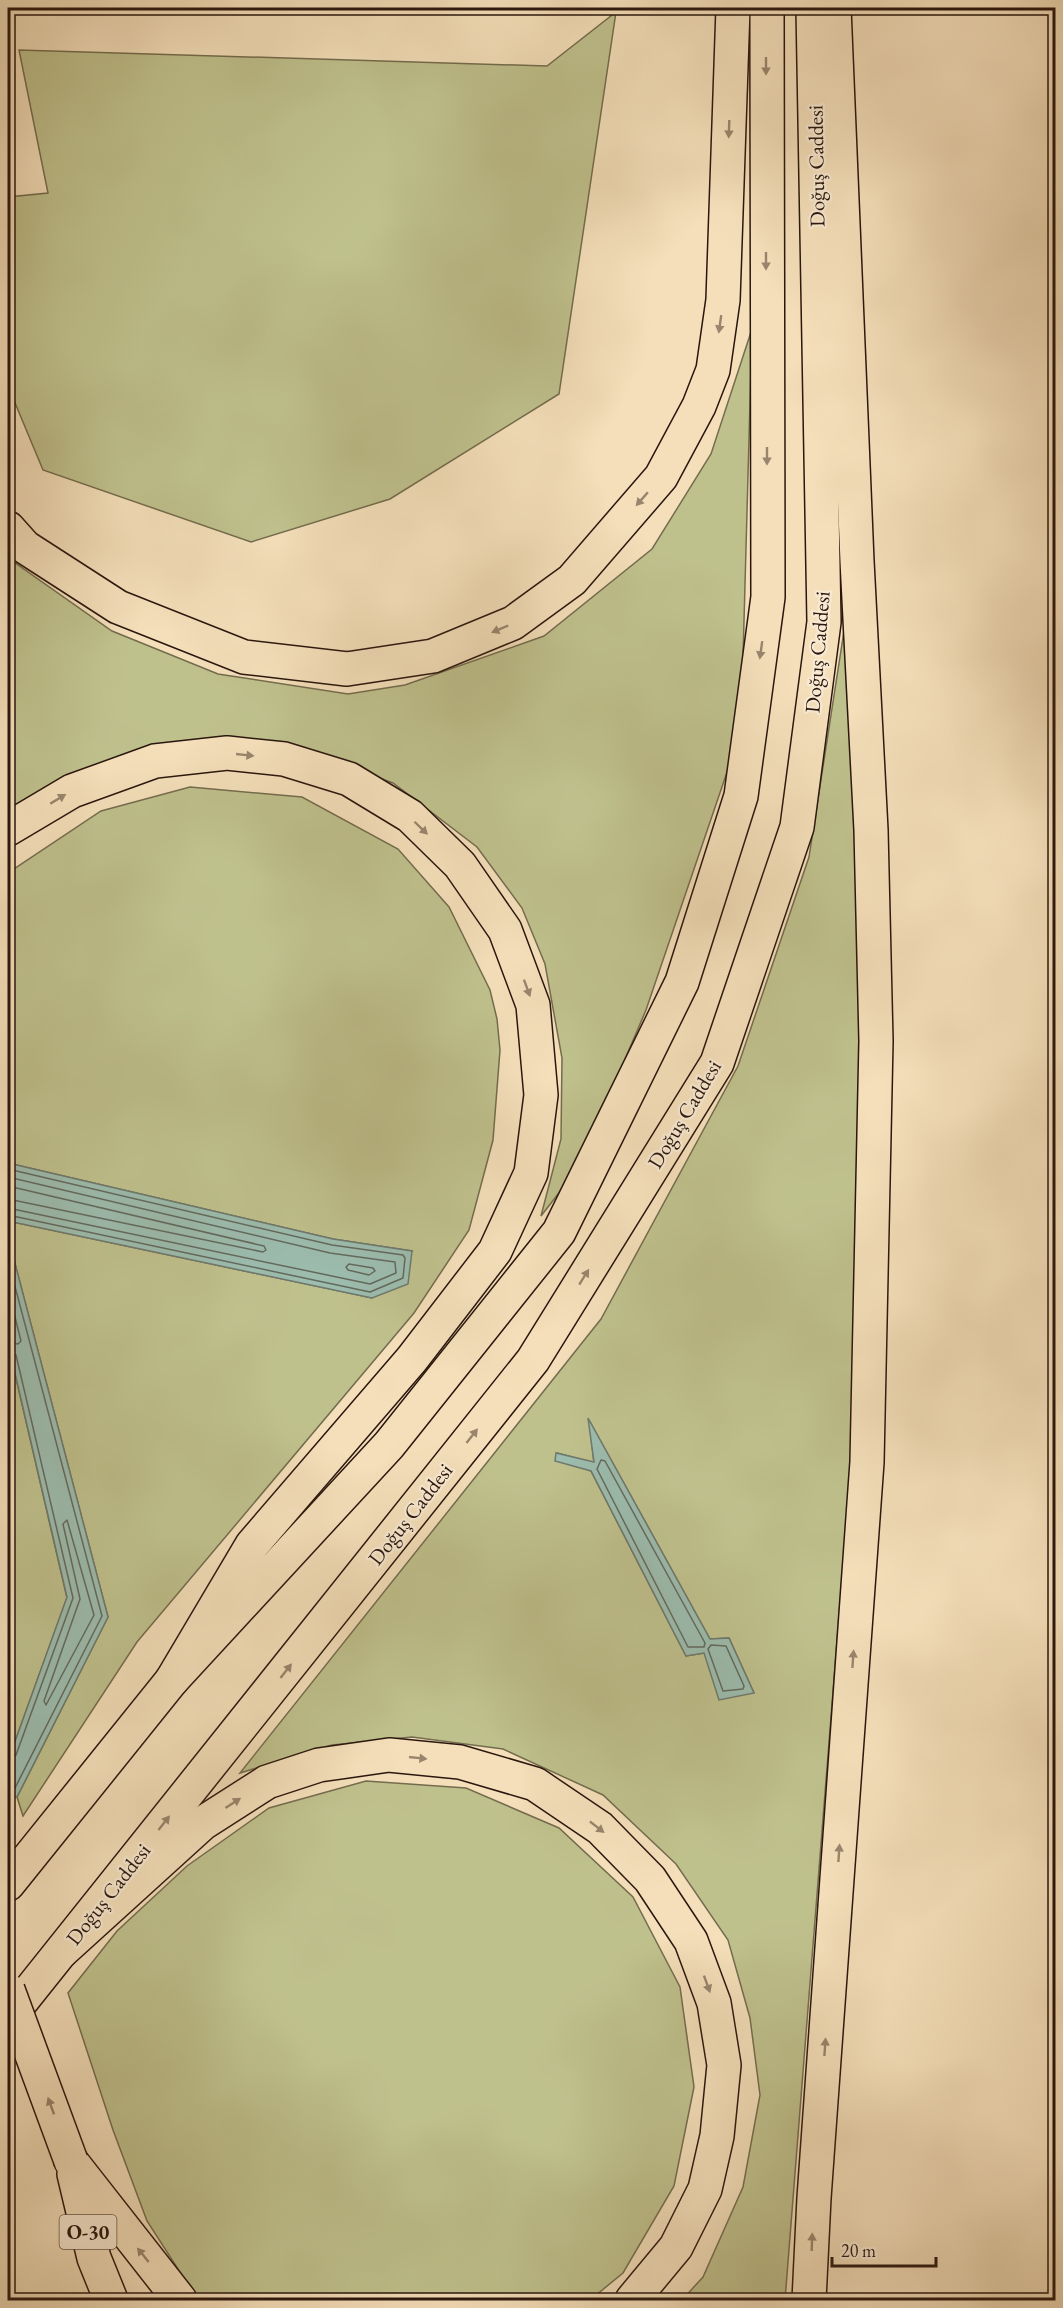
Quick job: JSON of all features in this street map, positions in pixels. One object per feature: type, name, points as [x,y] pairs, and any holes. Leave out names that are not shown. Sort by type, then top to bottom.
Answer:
[{"type":"main road","points":[[8,528],[25,547],[118,607],[244,657],[347,669],[433,656],[513,623],[572,580],[662,477],[699,406],[713,370],[723,300],[733,8]]},
{"type":"main road","points":[[8,1884],[172,1680],[388,1445],[560,1232],[682,982],[741,796],[768,597],[766,8]]},
{"type":"main road","name":"Doğuş Caddesi","points":[[8,2018],[533,1360],[717,1063],[797,827],[824,622],[813,8]]},
{"type":"main road","points":[[809,2301],[815,2186],[867,1462],[876,1041],[872,830],[857,561],[834,8]]},
{"type":"main road","points":[[8,829],[72,791],[155,761],[227,753],[284,759],[349,778],[410,816],[460,865],[505,930],[533,1005],[540,1095],[531,1173],[495,1251],[412,1359],[252,1545],[172,1680]]},
{"type":"main road","points":[[62,1951],[203,1823],[267,1782],[319,1765],[389,1755],[460,1762],[536,1784],[600,1828],[650,1879],[691,1941],[714,2003],[724,2065],[717,2136],[705,2189],[676,2247],[632,2301]]},
{"type":"main road","name":"O-30","points":[[8,1990],[71,2161],[94,2258],[111,2301]]},
{"type":"main road","points":[[71,2161],[180,2301]]},
{"type":"green space","points":[[616,12],[559,394],[390,499],[251,542],[43,470],[8,386],[8,197],[48,193],[19,50],[547,66]]},
{"type":"green space","points":[[752,329],[741,731],[646,1010],[579,1167],[541,1216],[561,1139],[562,1058],[545,964],[522,908],[477,847],[393,783],[281,742],[141,749],[44,788],[8,816],[8,558],[112,631],[218,674],[348,694],[405,685],[544,636],[652,549],[711,454]]},
{"type":"green space","points":[[844,631],[855,774],[860,1053],[855,1413],[785,2300],[682,2300],[703,2277],[743,2187],[760,2095],[750,2018],[728,1940],[676,1864],[603,1795],[503,1749],[412,1737],[332,1745],[240,1773],[601,1319],[738,1066],[809,857]],"holes":[[[589,1420],[710,1639],[729,1638],[754,1693],[704,1653],[686,1656],[591,1471],[557,1453],[594,1463]]]},
{"type":"green space","points":[[190,787],[302,797],[398,849],[449,907],[490,990],[497,1019],[500,1050],[493,1140],[469,1230],[414,1313],[137,1642],[23,1816],[17,1797],[108,1617],[8,1237],[8,1221],[372,1298],[412,1251],[333,1239],[8,1163],[8,873],[101,811]]},
{"type":"green space","points":[[8,1344],[67,1598],[8,1761]]},
{"type":"green space","points":[[366,1781],[466,1788],[559,1828],[633,1897],[680,1987],[694,2087],[674,2186],[623,2273],[590,2300],[198,2300],[147,2221],[113,2130],[68,1993],[117,1931],[187,1866],[269,1808]]},
{"type":"water","points":[[8,1163],[333,1239],[412,1251],[408,1284],[372,1298],[8,1221]]},
{"type":"water","points":[[8,1237],[108,1617],[17,1797],[8,1797],[8,1761],[67,1597],[8,1343]]},
{"type":"water","points":[[588,1418],[710,1639],[729,1638],[754,1693],[719,1700],[704,1653],[686,1656],[591,1471],[555,1461],[556,1453],[594,1462]]}]
